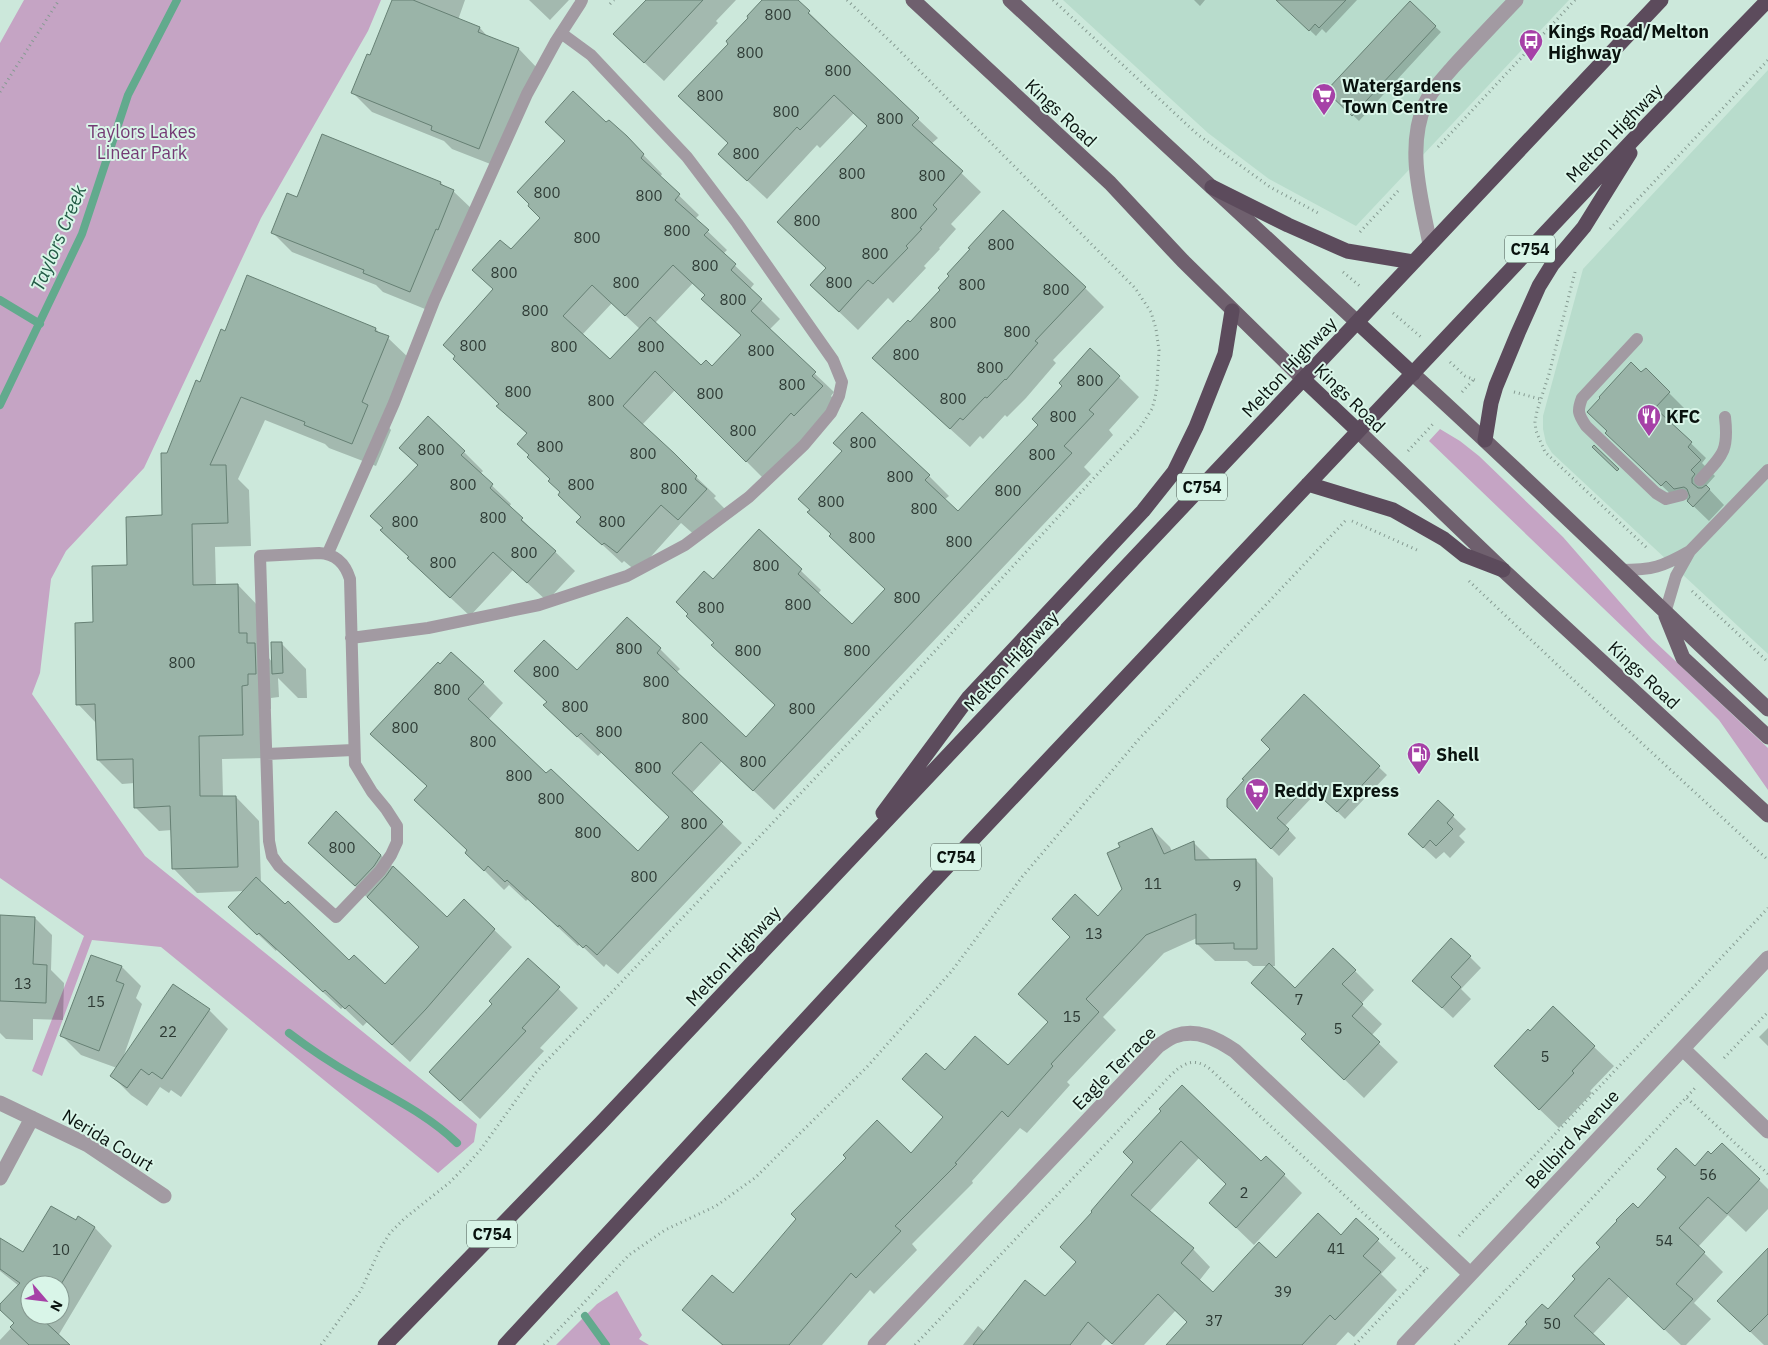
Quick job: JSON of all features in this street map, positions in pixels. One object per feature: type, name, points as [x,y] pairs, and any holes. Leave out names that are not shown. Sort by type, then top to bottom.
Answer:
[{"type":"highway","name":"Melton Highway","points":[[385,1345],[607,1116],[840,871],[1661,0]]},
{"type":"highway","name":"Melton Highway","points":[[505,1345],[928,886],[1648,124],[1768,0]]},
{"type":"highway","points":[[1485,440],[1491,403],[1496,386],[1539,286],[1552,265],[1584,227],[1648,124]]},
{"type":"highway","points":[[1212,187],[1288,225],[1347,251],[1413,262]]},
{"type":"highway","points":[[840,871],[969,697],[1143,512],[1174,472],[1189,442],[1225,354],[1232,311]]},
{"type":"highway","points":[[1357,322],[1412,374]]},
{"type":"highway","name":"Kings Road","points":[[1303,379],[1358,431]]},
{"type":"highway","points":[[1308,484],[1393,510],[1444,539],[1464,555],[1503,570]]},
{"type":"main road","name":"Kings Road","points":[[913,0],[1110,183],[1182,261],[1303,379]]},
{"type":"main road","points":[[1010,0],[1357,322]]},
{"type":"main road","points":[[1412,374],[1485,440],[1768,709]]},
{"type":"main road","name":"Kings Road","points":[[1358,431],[1503,570],[1768,815]]},
{"type":"main road","points":[[1665,613],[1683,658],[1768,737]]},
{"type":"street","points":[[1430,244],[1417,171],[1416,146],[1418,129],[1426,102],[1435,88],[1516,0]]},
{"type":"street","name":"Bellbird Avenue","points":[[1404,1345],[1768,958]]},
{"type":"street","name":"Eagle Terrace","points":[[875,1345],[1158,1046],[1174,1036],[1188,1033],[1202,1034],[1219,1040],[1235,1051],[1470,1274]]},
{"type":"street","points":[[1683,1049],[1768,1131]]},
{"type":"street","name":"Nerida Court","points":[[0,1103],[88,1145],[164,1196]]},
{"type":"street","points":[[0,1178],[32,1118]]},
{"type":"lane","points":[[328,553],[394,403],[462,236],[527,94],[561,33],[584,1]]},
{"type":"lane","points":[[351,638],[479,619],[539,605],[627,576],[685,545],[749,498],[804,445],[831,413],[839,396],[842,382],[833,360],[710,186],[669,137],[591,55],[561,33]]},
{"type":"lane","points":[[1637,339],[1582,398],[1579,406],[1579,416],[1586,426],[1656,493],[1666,499],[1682,495]]},
{"type":"lane","points":[[1700,480],[1721,456],[1725,447],[1728,436],[1725,417]]},
{"type":"lane","points":[[1665,613],[1676,576],[1690,551],[1768,470]]},
{"type":"lane","points":[[1620,570],[1659,567],[1690,551]]},
{"type":"lane","points":[[328,553],[336,556],[343,564],[350,579],[353,750],[355,764],[372,792],[397,826],[396,842],[392,855],[380,871],[336,916],[279,866],[272,856],[269,841],[260,556],[328,553]]},
{"type":"lane","points":[[267,754],[353,750]]},
{"type":"path","points":[[0,92],[59,0]]},
{"type":"path","points":[[610,4],[614,0]]},
{"type":"path","points":[[321,1345],[361,1290],[390,1233],[405,1218],[458,1175],[474,1158],[537,1071],[933,654],[1131,439],[1152,409],[1157,386],[1158,350],[1156,329],[1151,312],[1135,288],[894,45],[846,0]]},
{"type":"path","points":[[1054,0],[1196,130],[1198,134],[1270,187],[1323,215]]},
{"type":"path","points":[[1358,234],[1574,0]]},
{"type":"path","points":[[1348,276],[1465,376],[1474,379],[1459,395]]},
{"type":"path","points":[[1513,391],[1540,399]]},
{"type":"path","points":[[1422,437],[1433,424]]},
{"type":"path","points":[[544,1345],[629,1255],[666,1230],[716,1206],[756,1177],[867,1067],[951,972],[1022,877],[1139,739],[1346,519],[1424,553]]},
{"type":"path","points":[[1465,577],[1768,860]]},
{"type":"path","points":[[1355,1345],[1768,908]]},
{"type":"path","points":[[1455,1345],[1768,1012]]},
{"type":"path","points":[[916,1345],[1178,1067],[1187,1063],[1204,1064],[1210,1069],[1425,1271]]},
{"type":"path","points":[[1686,1098],[1768,1174]]},
{"type":"shaded area","name":"Watergardens Town Centre","points":[[1063,0],[1569,0],[1356,226],[1269,179],[1208,133]]},
{"type":"shaded area","points":[[1768,70],[1768,654],[1552,453],[1546,443],[1543,416],[1583,269]]},
{"type":"green space","name":"Taylors Lakes Linear Park","points":[[24,0],[381,0],[368,31],[261,218],[144,468],[66,551],[51,579],[40,673],[32,694],[145,856],[477,1124],[474,1142],[438,1173],[161,947],[92,940],[42,1076],[32,1071],[84,936],[0,878],[0,43]]},
{"type":"green space","points":[[1440,429],[1460,441],[1479,456],[1563,537],[1652,639],[1768,748],[1768,790],[1719,720],[1429,441]]},
{"type":"green space","points":[[617,1291],[642,1335],[639,1339],[649,1345],[556,1345],[597,1304]]},
{"type":"building","points":[[392,0],[413,0],[480,27],[478,32],[519,48],[479,149],[431,130],[432,126],[351,93],[367,54],[370,55]]},
{"type":"building","points":[[646,0],[703,0],[644,63],[613,34]]},
{"type":"building","points":[[762,0],[798,0],[810,11],[808,13],[919,118],[912,125],[963,171],[933,205],[937,209],[906,246],[908,248],[873,284],[868,280],[839,312],[810,285],[826,268],[777,222],[867,126],[834,95],[800,130],[797,127],[747,181],[718,154],[728,143],[678,96],[728,44],[726,41]]},
{"type":"building","points":[[1276,0],[1346,0],[1319,28],[1315,24],[1309,31]]},
{"type":"building","points":[[1410,1],[1436,26],[1352,116],[1326,91]]},
{"type":"building","points":[[573,91],[606,122],[609,120],[627,136],[644,154],[641,158],[680,194],[675,200],[709,230],[704,235],[736,264],[731,270],[762,299],[751,311],[816,372],[812,376],[823,386],[794,416],[791,413],[746,462],[655,371],[623,406],[674,453],[697,476],[695,479],[707,489],[678,520],[661,505],[617,553],[604,543],[602,545],[576,522],[581,517],[558,495],[560,492],[548,481],[550,479],[527,457],[529,455],[517,444],[527,433],[496,406],[499,404],[453,359],[455,356],[443,345],[493,289],[472,270],[500,240],[511,249],[540,218],[517,192],[565,141],[545,122]],"holes":[[[673,265],[705,295],[701,299],[741,335],[712,366],[706,360],[701,365],[650,317],[610,359],[563,316],[592,285],[625,316]]]},
{"type":"building","points":[[322,134],[441,182],[440,184],[454,190],[410,292],[363,273],[364,270],[271,233],[287,193],[297,197]]},
{"type":"building","points":[[1003,210],[1086,287],[1035,341],[1038,343],[1006,380],[987,398],[985,397],[963,420],[960,418],[950,429],[872,358],[940,290],[938,288],[949,276],[947,274]]},
{"type":"building","points":[[247,275],[376,328],[375,331],[389,336],[362,402],[368,405],[352,444],[304,425],[305,422],[241,397],[210,465],[226,465],[228,523],[192,524],[193,585],[238,584],[239,633],[247,633],[247,643],[255,643],[256,674],[248,674],[248,685],[242,686],[243,735],[199,736],[200,796],[236,796],[238,867],[172,869],[170,806],[134,808],[133,759],[97,760],[95,704],[76,705],[75,623],[93,622],[92,566],[127,565],[126,517],[162,515],[161,453],[167,453],[196,380],[200,382],[221,329],[225,331]]},
{"type":"building","points":[[1090,348],[1120,376],[1089,410],[1094,414],[1064,446],[1072,453],[753,791],[701,742],[672,773],[723,822],[597,955],[586,945],[583,948],[507,880],[505,882],[488,866],[484,871],[465,853],[467,850],[414,800],[427,786],[370,734],[438,662],[440,664],[451,652],[484,682],[468,699],[546,773],[551,769],[638,851],[669,817],[581,733],[577,737],[543,705],[547,702],[514,671],[544,640],[577,670],[627,617],[661,648],[657,653],[746,737],[775,705],[711,645],[714,643],[686,616],[688,614],[676,602],[704,571],[713,579],[759,529],[802,569],[798,574],[852,624],[885,589],[829,536],[831,534],[807,512],[810,510],[798,499],[842,451],[833,443],[862,412],[930,475],[925,480],[958,511],[1038,425],[1032,419],[1062,386],[1059,383]]},
{"type":"building","name":"KFC","points":[[1631,362],[1641,372],[1646,368],[1670,392],[1655,408],[1692,442],[1688,447],[1701,460],[1691,470],[1695,474],[1692,478],[1692,483],[1698,488],[1706,485],[1710,489],[1693,507],[1687,501],[1690,497],[1687,489],[1684,487],[1674,489],[1666,481],[1661,486],[1605,433],[1607,431],[1587,412]]},
{"type":"building","points":[[428,416],[465,451],[461,455],[493,484],[490,488],[523,518],[521,520],[556,551],[527,583],[493,552],[450,598],[407,558],[409,557],[380,530],[383,528],[370,516],[418,465],[399,448]]},
{"type":"building","points":[[1594,445],[1619,469],[1617,471],[1592,447]]},
{"type":"building","points":[[271,642],[282,642],[283,673],[272,674]]},
{"type":"building","points":[[1304,694],[1380,766],[1337,812],[1308,785],[1277,818],[1289,829],[1271,849],[1227,807],[1227,799],[1244,780],[1242,779],[1270,749],[1261,740]]},
{"type":"building","points":[[1438,800],[1454,815],[1447,823],[1453,829],[1436,846],[1430,840],[1423,848],[1408,834]]},
{"type":"building","points":[[336,811],[381,855],[374,866],[355,886],[308,843]]},
{"type":"building","points":[[1152,828],[1164,854],[1194,841],[1195,860],[1256,859],[1257,949],[1234,949],[1234,943],[1196,944],[1196,914],[1146,935],[1086,999],[1099,1012],[1051,1064],[1053,1066],[1008,1117],[1002,1111],[955,1163],[957,1164],[895,1226],[901,1231],[856,1278],[851,1273],[789,1345],[723,1345],[682,1310],[712,1275],[733,1293],[796,1219],[791,1214],[846,1158],[843,1155],[877,1120],[911,1153],[943,1117],[902,1079],[926,1053],[945,1070],[975,1036],[1008,1065],[1048,1022],[1018,994],[1070,937],[1052,919],[1075,894],[1098,916],[1122,889],[1107,853],[1120,847],[1118,843]]},
{"type":"building","points":[[393,866],[447,917],[464,899],[495,929],[426,1009],[392,1045],[349,1005],[345,1009],[325,990],[323,992],[259,933],[257,935],[228,907],[256,877],[285,904],[288,901],[349,960],[354,955],[385,984],[419,947],[367,897]]},
{"type":"building","points":[[0,915],[35,917],[33,964],[47,965],[46,1003],[0,1001]]},
{"type":"building","points":[[1451,938],[1471,956],[1451,977],[1461,987],[1442,1008],[1412,981]]},
{"type":"building","points":[[1333,948],[1356,970],[1342,984],[1363,1004],[1352,1016],[1380,1042],[1344,1080],[1301,1039],[1306,1034],[1251,983],[1269,963],[1295,988]]},
{"type":"building","points":[[91,955],[122,966],[116,981],[124,984],[99,1051],[60,1036]]},
{"type":"building","points":[[528,958],[560,987],[522,1028],[526,1031],[460,1101],[429,1072],[492,1004],[489,1001]]},
{"type":"building","points":[[173,984],[210,1009],[162,1079],[152,1072],[149,1075],[141,1069],[127,1088],[110,1076]]},
{"type":"building","points":[[1553,1006],[1595,1046],[1572,1071],[1574,1073],[1539,1110],[1494,1066],[1528,1029],[1530,1031]]},
{"type":"building","points":[[1182,1085],[1261,1161],[1266,1156],[1285,1174],[1236,1228],[1209,1203],[1226,1184],[1181,1141],[1131,1195],[1194,1248],[1181,1263],[1213,1292],[1259,1242],[1276,1258],[1318,1213],[1341,1235],[1356,1218],[1379,1239],[1363,1256],[1381,1272],[1335,1320],[1330,1315],[1302,1345],[1166,1345],[1187,1322],[1158,1294],[1112,1344],[1088,1322],[1070,1345],[973,1345],[1025,1280],[1045,1296],[1076,1262],[1060,1247],[1133,1162],[1123,1152]]},
{"type":"building","points":[[1722,1143],[1760,1179],[1727,1214],[1708,1197],[1679,1228],[1705,1252],[1676,1284],[1693,1299],[1664,1330],[1609,1278],[1574,1316],[1605,1345],[1508,1345],[1527,1324],[1525,1322],[1542,1304],[1548,1309],[1575,1279],[1572,1276],[1600,1247],[1596,1243],[1616,1220],[1633,1203],[1638,1208],[1666,1177],[1657,1169],[1676,1148],[1695,1166],[1708,1151],[1711,1154]]},
{"type":"building","points":[[51,1206],[76,1220],[78,1216],[95,1227],[67,1275],[20,1275],[20,1283],[0,1269],[0,1238],[23,1252]]},
{"type":"building","points":[[1768,1248],[1768,1314],[1750,1332],[1717,1301]]},
{"type":"building","points":[[20,1283],[20,1325],[49,1325],[70,1345],[29,1345],[10,1327],[14,1323],[0,1310],[0,1304]]},
{"type":"waterway","name":"Taylors Creek","points":[[0,405],[82,234],[128,95],[177,0]]},
{"type":"waterway","points":[[0,300],[40,324]]},
{"type":"waterway","points":[[289,1033],[337,1066],[421,1115],[457,1143]]},
{"type":"waterway","points":[[585,1316],[606,1345]]},
{"type":"place","name":"Kings Road/Melton Highway","points":[[1531,62]]},
{"type":"place","name":"Watergardens Town Centre","points":[[1324,116]]},
{"type":"place","name":"KFC","points":[[1649,437]]},
{"type":"place","name":"Shell","points":[[1419,775]]},
{"type":"place","name":"Reddy Express","points":[[1257,811]]}]
